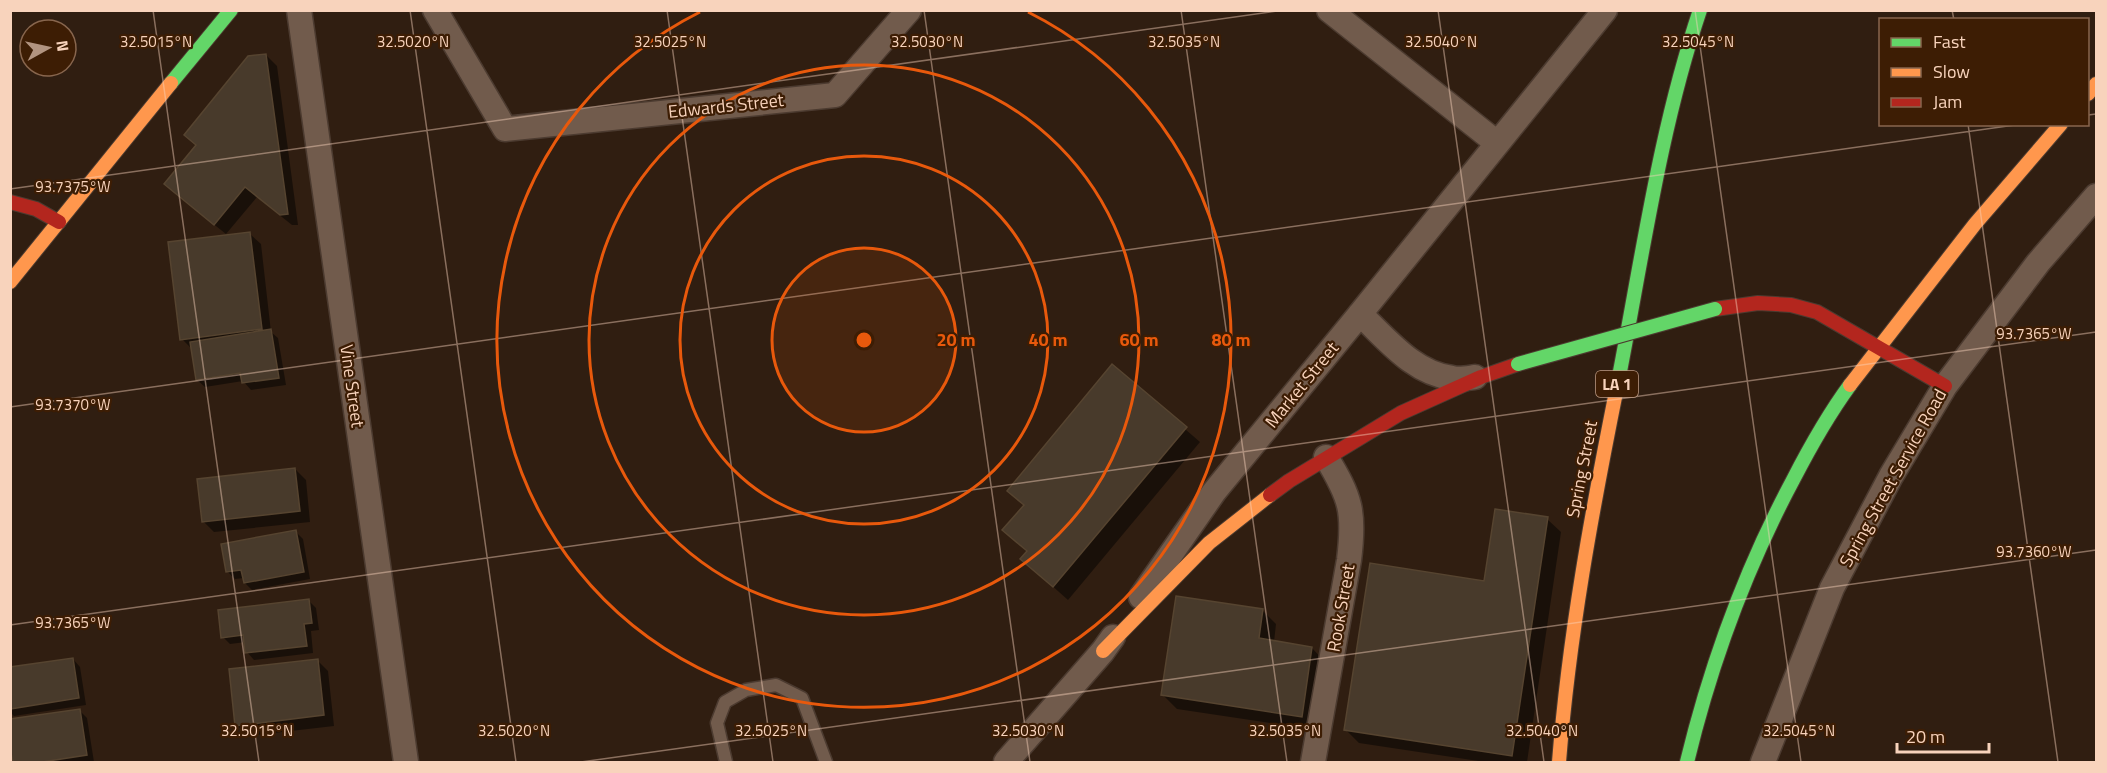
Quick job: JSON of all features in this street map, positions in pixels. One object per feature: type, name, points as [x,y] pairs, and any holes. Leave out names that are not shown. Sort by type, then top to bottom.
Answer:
[{"type":"main road","points":[[10,282],[231,10]]},
{"type":"main road","name":"Spring Street","points":[[1559,762],[1570,643],[1584,554],[1674,94],[1700,10]]},
{"type":"main road","points":[[1687,762],[1700,708],[1722,638],[1764,538],[1803,461],[1836,406],[1945,260],[2059,126]]},
{"type":"main road","points":[[10,202],[40,210],[59,222]]},
{"type":"main road","points":[[1103,651],[1209,543],[1271,494],[1401,413],[1480,376],[1518,364],[1715,309],[1758,303],[1791,305],[1817,312],[1945,386]]},
{"type":"street","name":"Vine Street","points":[[299,10],[406,762]]},
{"type":"street","name":"Edwards Street","points":[[435,10],[505,129],[835,95],[909,10]]},
{"type":"street","points":[[1329,10],[1497,143]]},
{"type":"street","name":"Market Street","points":[[1006,762],[1103,651],[1214,492],[1605,10]]},
{"type":"street","name":"Spring Street Service Road","points":[[1763,762],[1832,588],[1891,476],[1945,386],[2038,262],[2097,196]]},
{"type":"street","points":[[1360,314],[1405,357],[1428,372],[1453,379],[1480,376]]},
{"type":"street","name":"Rook Street","points":[[1313,762],[1353,530],[1352,511],[1347,494],[1326,458]]},
{"type":"lane","points":[[726,762],[717,723],[725,702],[746,690],[776,685],[802,698],[826,762]]},
{"type":"building","points":[[266,54],[288,214],[280,215],[245,187],[214,225],[164,184],[196,145],[184,135],[248,56]]},
{"type":"building","points":[[250,232],[262,329],[180,340],[168,242]]},
{"type":"building","points":[[271,329],[279,378],[242,383],[240,373],[196,380],[190,342]]},
{"type":"building","points":[[1112,364],[1187,427],[1053,587],[1020,559],[1027,551],[1002,530],[1024,505],[1007,491]]},
{"type":"building","points":[[295,468],[300,511],[202,522],[197,479]]},
{"type":"building","points":[[1495,509],[1548,517],[1512,756],[1344,730],[1370,563],[1484,581]]},
{"type":"building","points":[[296,530],[304,572],[244,583],[241,570],[226,572],[221,544]]},
{"type":"building","points":[[1176,596],[1263,609],[1259,638],[1312,647],[1302,717],[1161,695]]},
{"type":"building","points":[[309,599],[312,623],[304,624],[307,646],[245,653],[243,635],[221,638],[218,610]]},
{"type":"building","points":[[73,658],[79,698],[10,709],[10,667]]},
{"type":"building","points":[[318,659],[324,715],[235,726],[229,669]]},
{"type":"building","points":[[80,709],[87,755],[42,762],[13,762],[10,749],[10,719]]},
{"type":"traffic: fast","points":[[171,83],[231,10]]},
{"type":"traffic: fast","points":[[1617,387],[1662,149],[1700,10]]},
{"type":"traffic: fast","points":[[1518,364],[1715,309]]},
{"type":"traffic: fast","points":[[1687,762],[1718,653],[1760,548],[1806,455],[1850,385]]},
{"type":"traffic: slow","points":[[10,282],[171,83]]},
{"type":"traffic: slow","points":[[2089,93],[2096,84]]},
{"type":"traffic: slow","points":[[1850,385],[1975,224],[2059,126]]},
{"type":"traffic: slow","points":[[1559,762],[1582,573],[1617,387]]},
{"type":"traffic: slow","points":[[1103,651],[1209,543],[1270,495]]},
{"type":"traffic: jam","points":[[10,202],[36,209],[59,222]]},
{"type":"traffic: jam","points":[[1715,309],[1758,303],[1791,305],[1817,312],[1945,386]]},
{"type":"traffic: jam","points":[[1270,495],[1401,413],[1481,377],[1518,364]]}]
